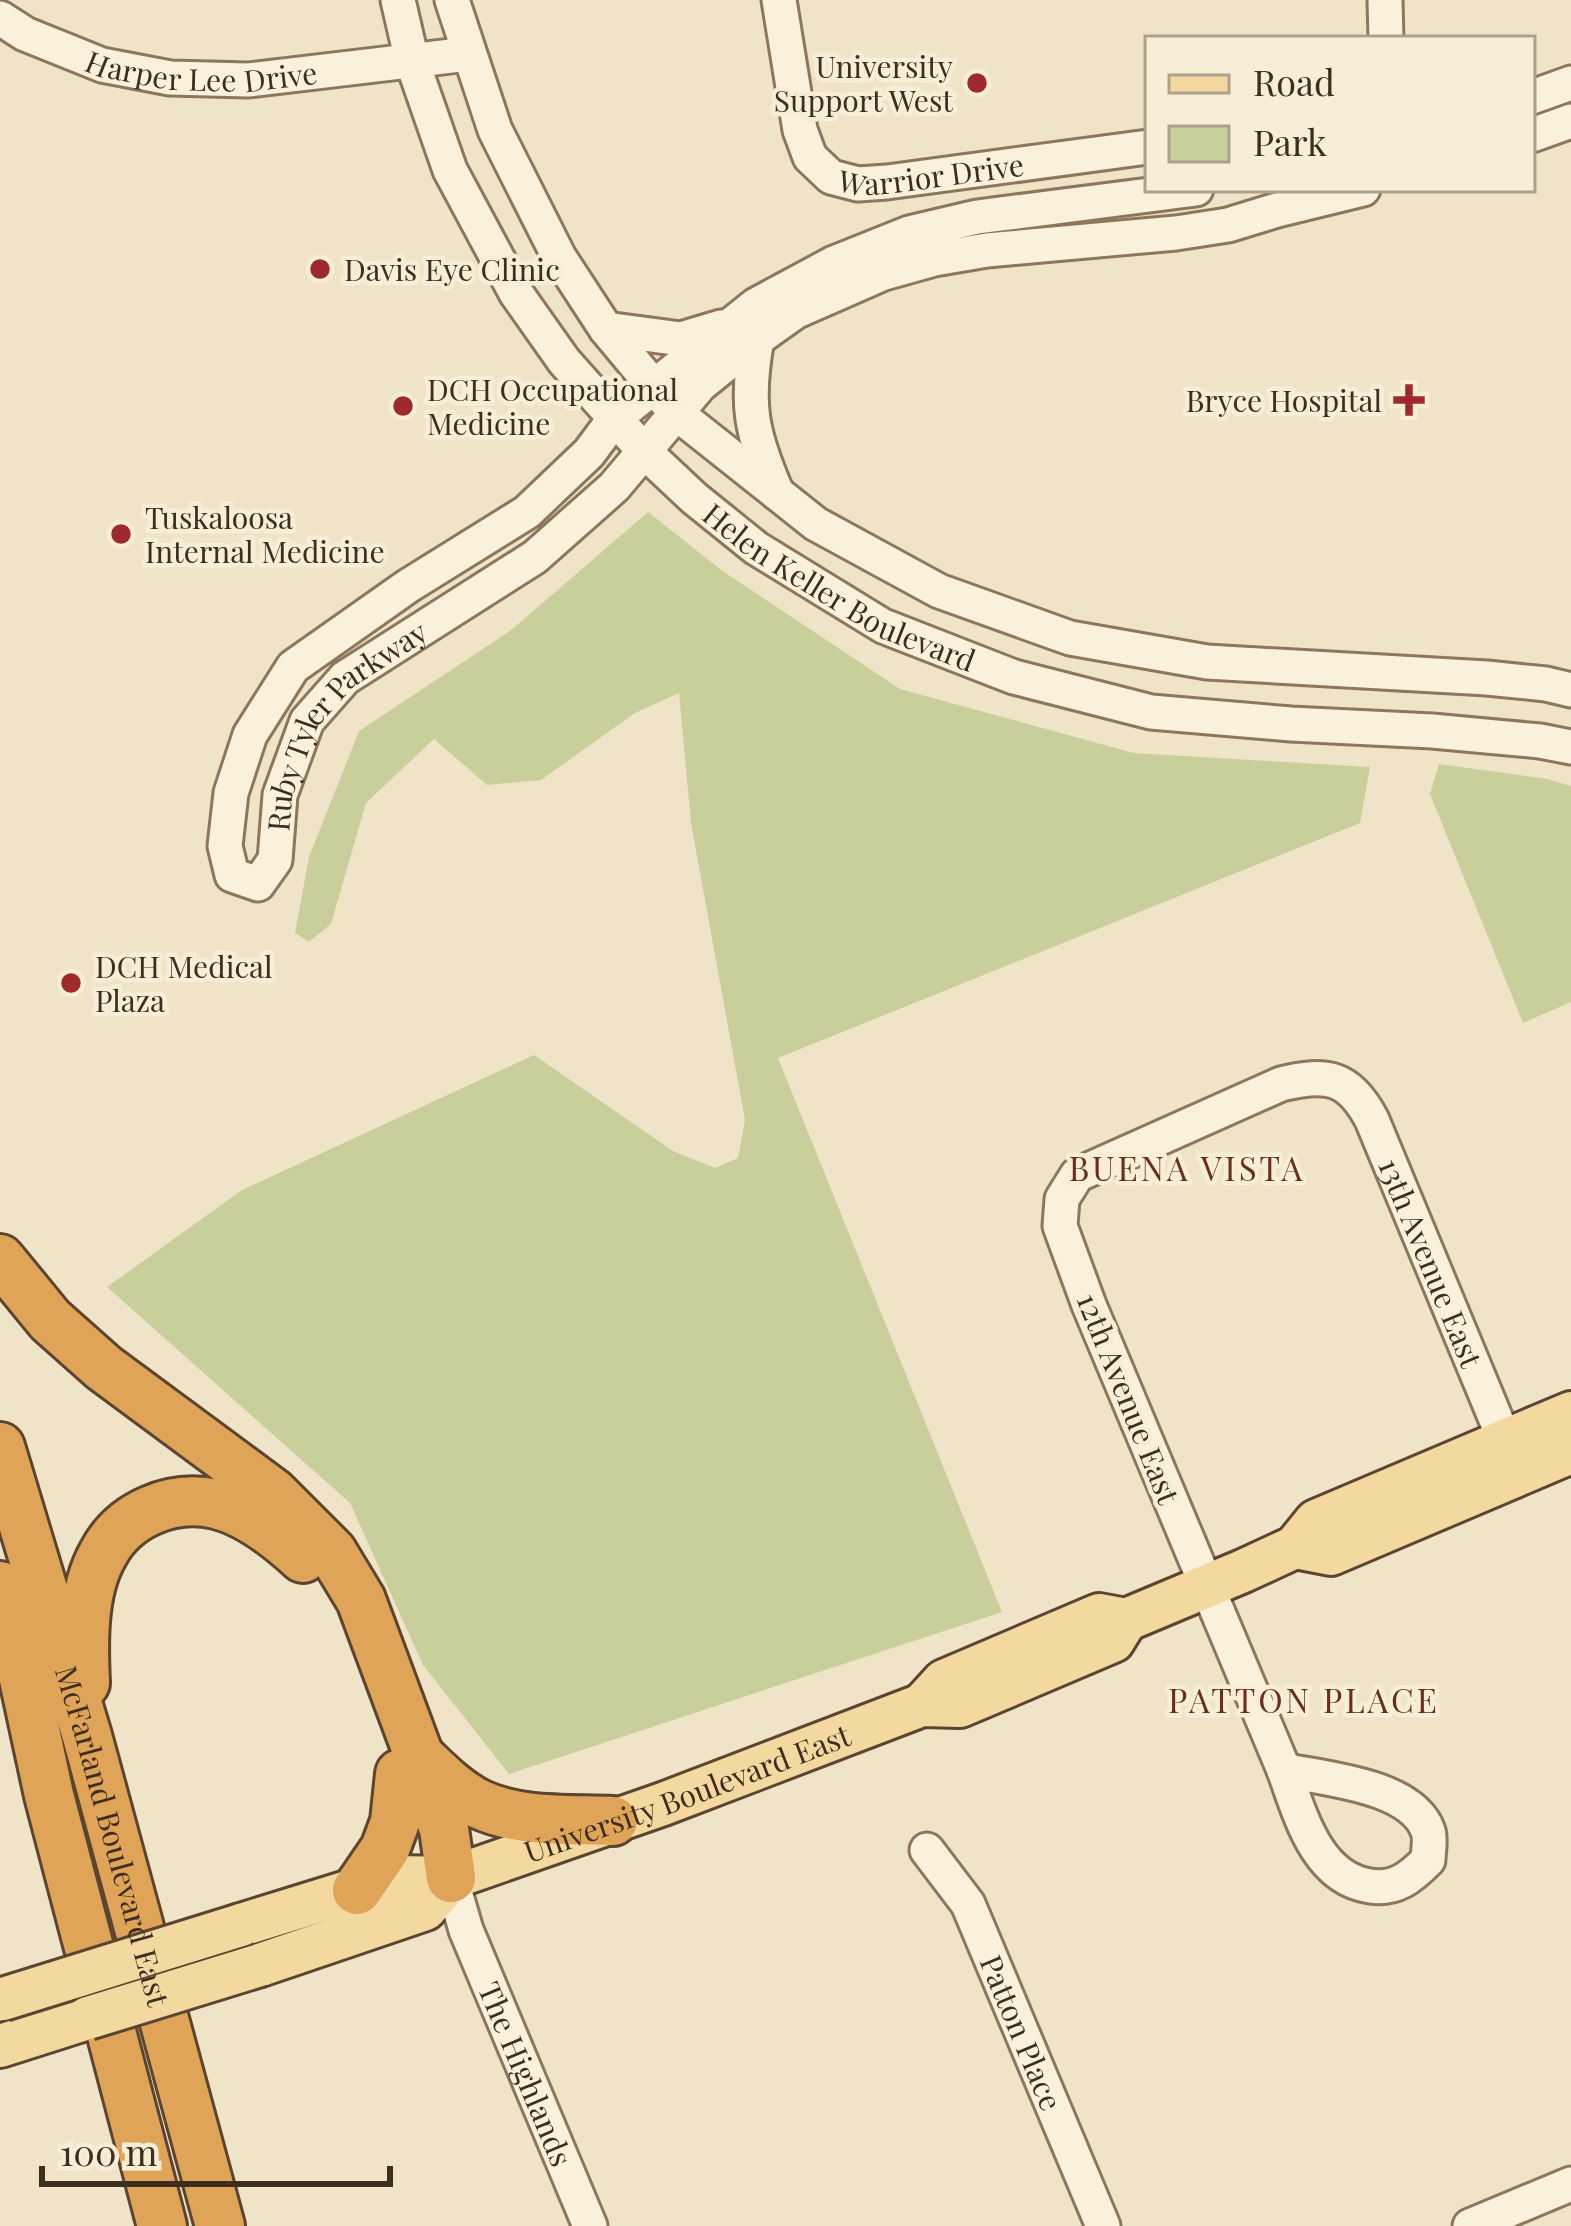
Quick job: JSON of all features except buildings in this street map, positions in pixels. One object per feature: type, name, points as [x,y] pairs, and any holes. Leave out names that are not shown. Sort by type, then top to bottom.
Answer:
[{"type":"highway","points":[[0,1259],[50,1320],[77,1344],[273,1493],[332,1552],[362,1600],[409,1765],[385,1849],[357,1890]]},
{"type":"highway","name":"McFarland Boulevard East","points":[[0,1447],[87,1736],[220,2226]]},
{"type":"highway","points":[[87,1736],[82,1639],[102,1555],[125,1526],[156,1508],[186,1502],[218,1504],[255,1521],[289,1545],[331,1593],[409,1765],[444,1828],[457,1900]]},
{"type":"highway","name":"McFarland Boulevard East","points":[[0,1586],[49,1795],[162,2226]]},
{"type":"highway","points":[[0,1718],[49,1795]]},
{"type":"highway","points":[[409,1765],[476,1803],[510,1816],[613,1821]]},
{"type":"main road","name":"University Boulevard East","points":[[5,2044],[457,1900],[613,1821],[922,1706],[944,1681],[1099,1615],[1126,1619],[1206,1586],[1295,1547],[1316,1521],[1571,1413]]},
{"type":"main road","name":"University Boulevard East","points":[[1295,1547],[1331,1554],[1571,1452]]},
{"type":"main road","name":"University Boulevard East","points":[[2,2000],[396,1876],[457,1900]]},
{"type":"street","name":"Helen Keller Boulevard","points":[[398,0],[412,61],[450,170],[516,293],[564,361],[644,452],[756,548],[883,626],[1014,677],[1151,712],[1432,731],[1571,747]]},
{"type":"street","name":"Helen Keller Boulevard","points":[[452,0],[495,130],[528,201],[606,328],[675,412],[815,524],[939,591],[1070,638],[1207,662],[1487,678],[1571,690]]},
{"type":"street","points":[[1385,0],[1386,36]]},
{"type":"street","name":"Warrior Drive","points":[[781,12],[800,130],[810,157],[831,178],[858,184],[887,182],[1145,147]]},
{"type":"street","name":"Harper Lee Drive","points":[[0,18],[25,34],[102,64],[170,78],[248,80],[468,54]]},
{"type":"street","points":[[1535,96],[1571,83]]},
{"type":"street","points":[[1535,134],[1571,121]]},
{"type":"street","name":"Ruby Tyler Parkway","points":[[1173,192],[977,217],[909,233],[785,287],[743,332],[614,487],[535,557],[345,678],[307,721],[280,795],[275,860],[258,884],[232,875],[225,846],[232,793],[250,735],[293,667],[408,586],[528,511],[589,453],[615,418],[653,386],[743,332],[884,273],[934,259],[1228,225],[1352,192]]},
{"type":"street","points":[[606,328],[681,339],[743,332],[751,367],[751,420],[779,497]]},
{"type":"street","points":[[507,524],[535,557]]},
{"type":"street","points":[[340,634],[361,667]]},
{"type":"street","name":"12th Avenue East","points":[[1284,1770],[1089,1305],[1060,1226],[1061,1208],[1077,1174],[1281,1084],[1308,1078],[1336,1081],[1348,1088]]},
{"type":"street","name":"13th Avenue East","points":[[1348,1088],[1360,1096],[1372,1120],[1505,1441]]},
{"type":"street","name":"Patton Place","points":[[927,1850],[968,1904],[1103,2226]]},
{"type":"street","name":"The Highlands","points":[[457,1900],[590,2226]]},
{"type":"street","points":[[1470,2226],[1571,2184]]},
{"type":"green space","points":[[648,512],[724,572],[900,689],[1134,753],[1370,767],[1360,823],[778,1058],[1002,1612],[509,1774],[423,1665],[350,1503],[107,1287],[242,1190],[534,1055],[673,1151],[715,1168],[738,1158],[745,1120],[691,823],[679,693],[635,713],[541,780],[487,785],[434,739],[366,803],[331,924],[309,942],[295,933],[309,857],[359,731],[510,631]]},
{"type":"green space","points":[[1439,764],[1571,786],[1571,1002],[1523,1023],[1430,794]]},
{"type":"place","name":"University Support West","points":[[977,83]]},
{"type":"place","name":"Davis Eye Clinic","points":[[320,269]]},
{"type":"place","name":"Bryce Hospital","points":[[1409,400]]},
{"type":"place","name":"DCH Occupational Medicine","points":[[403,406]]},
{"type":"place","name":"Tuskaloosa Internal Medicine","points":[[121,534]]},
{"type":"place","name":"DCH Medical Plaza","points":[[71,983]]},
{"type":"district","name":"BUENA VISTA","points":[[1187,1167]]},
{"type":"district","name":"PATTON PLACE","points":[[1304,1699]]}]
